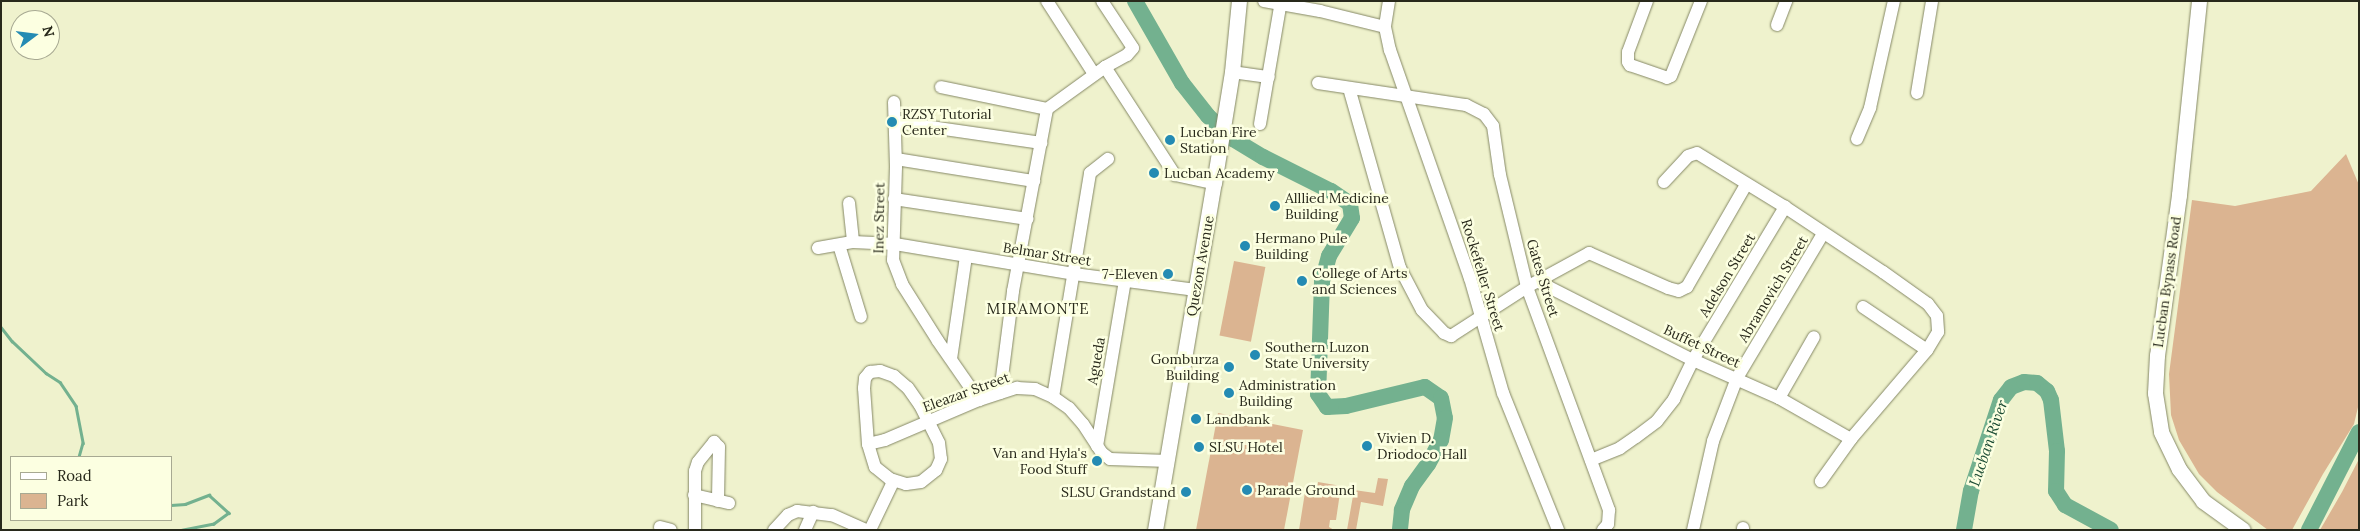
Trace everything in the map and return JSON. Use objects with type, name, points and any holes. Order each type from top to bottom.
[{"type":"main road","name":"Quezon Avenue","points":[[1155,530],[1221,142],[1232,72],[1239,1]]},
{"type":"main road","name":"Lucban Bypass Road","points":[[2199,1],[2179,195],[2157,355],[2155,394],[2161,432],[2180,470],[2203,501],[2243,530]]},
{"type":"street","points":[[1047,1],[1100,70],[1175,175],[1214,183]]},
{"type":"street","points":[[1000,393],[1018,264],[1028,219],[1047,109],[1100,70],[1127,55],[1133,48],[1102,1]]},
{"type":"street","points":[[1264,1],[1281,3],[1385,27],[1389,1]]},
{"type":"street","points":[[1647,1],[1628,52],[1628,62],[1630,65],[1668,78],[1671,76],[1701,1]]},
{"type":"street","points":[[1777,25],[1786,1]]},
{"type":"street","points":[[1857,139],[1870,108],[1894,1]]},
{"type":"street","points":[[1917,94],[1932,1]]},
{"type":"street","points":[[1260,124],[1281,3]]},
{"type":"street","name":"Rockefeller Street","points":[[1385,27],[1390,50],[1470,278],[1503,393],[1558,530]]},
{"type":"street","points":[[1232,72],[1269,77]]},
{"type":"street","name":"Gates Street","points":[[1318,83],[1406,95],[1466,106],[1484,114],[1492,126],[1500,175],[1533,285],[1609,510],[1606,527]]},
{"type":"street","points":[[941,87],[1047,109]]},
{"type":"street","points":[[1350,88],[1400,268],[1422,310],[1444,333],[1451,336],[1533,285],[1590,253],[1679,291],[1687,287],[1746,185]]},
{"type":"street","name":"Inez Street","points":[[894,102],[896,159],[894,199],[895,244],[893,260],[902,284],[979,400]]},
{"type":"street","points":[[896,122],[1041,143]]},
{"type":"street","points":[[1664,182],[1688,156],[1697,153],[1746,185],[1785,207],[1928,304],[1937,316],[1938,332],[1927,350],[1851,439],[1821,480]]},
{"type":"street","points":[[896,159],[1034,181]]},
{"type":"street","points":[[1053,397],[1090,173],[1108,159]]},
{"type":"street","points":[[894,199],[1028,219]]},
{"type":"street","points":[[849,203],[853,242]]},
{"type":"street","name":"Adelson Street","points":[[1591,460],[1620,448],[1657,421],[1674,399],[1693,360],[1785,207]]},
{"type":"street","name":"Abramovich Street","points":[[1693,530],[1713,441],[1738,378],[1823,234]]},
{"type":"street","name":"Belmar Street","points":[[818,248],[853,242],[895,244],[1074,274],[1196,290]]},
{"type":"street","points":[[839,244],[861,317]]},
{"type":"street","points":[[952,359],[966,256]]},
{"type":"street","name":"Agueda","points":[[1097,446],[1124,281]]},
{"type":"street","name":"Buffet Street","points":[[1533,285],[1693,360],[1738,378],[1779,398],[1851,439]]},
{"type":"street","points":[[1863,307],[1927,350]]},
{"type":"street","points":[[1779,398],[1814,337]]},
{"type":"street","points":[[880,370],[894,376],[908,388],[928,421],[939,443],[941,459],[936,470],[921,482],[906,484],[894,480],[875,467],[868,444],[865,378],[870,372],[880,370]]},
{"type":"street","name":"Eleazar Street","points":[[868,444],[885,440],[979,400],[1017,388],[1034,390],[1053,397],[1069,408],[1083,424],[1097,446],[1110,459],[1168,461]]},
{"type":"street","points":[[694,494],[724,502],[719,447],[714,442],[698,462],[695,471],[694,494],[695,530]]},
{"type":"street","points":[[870,530],[894,480]]},
{"type":"street","points":[[774,530],[788,516],[797,511],[832,515],[866,530]]},
{"type":"street","points":[[805,530],[813,512]]},
{"type":"green space","points":[[2346,154],[2359,185],[2359,403],[2354,424],[2323,474],[2292,530],[2268,530],[2217,492],[2199,474],[2179,440],[2171,415],[2169,374],[2192,200],[2235,206],[2311,191]]},
{"type":"green space","points":[[1234,261],[1265,267],[1251,342],[1219,336]]},
{"type":"green space","name":"Parade Ground","points":[[1218,413],[1303,430],[1284,530],[1196,530]]},
{"type":"green space","points":[[2359,459],[2359,530],[2320,530],[2342,492]]},
{"type":"green space","points":[[1378,478],[1388,479],[1383,506],[1361,502],[1356,530],[1347,530],[1354,490],[1375,493]]},
{"type":"green space","points":[[1318,482],[1341,486],[1336,520],[1330,520],[1329,527],[1334,530],[1299,530],[1306,486],[1317,488]]},
{"type":"waterway","points":[[1135,1],[1182,83],[1208,116],[1233,139],[1263,157],[1331,191],[1350,204],[1352,218],[1329,256],[1322,282],[1318,394],[1327,407],[1346,406],[1425,387],[1441,398],[1445,418],[1441,440],[1428,464],[1412,486],[1402,510],[1400,530]]},
{"type":"waterway","points":[[1,327],[12,341],[46,373],[60,382],[76,406],[83,443],[79,456]]},
{"type":"waterway","name":"Lucban River","points":[[1964,530],[1971,491],[2001,400],[2011,387],[2024,382],[2037,383],[2047,391],[2051,400],[2057,451],[2056,491],[2065,505],[2111,530]]},
{"type":"waterway","name":"Lucban River","points":[[2309,530],[2359,432]]},
{"type":"waterway","points":[[172,505],[185,504],[209,495],[229,513],[214,524],[183,530]]},
{"type":"place","name":"RZSY Tutorial Center","points":[[892,122]]},
{"type":"place","name":"Lucban Fire Station","points":[[1170,140]]},
{"type":"place","name":"Lucban Academy","points":[[1154,173]]},
{"type":"place","name":"Alllied Medicine Building","points":[[1275,206]]},
{"type":"place","name":"Hermano Pule Building","points":[[1245,246]]},
{"type":"place","name":"7-Eleven","points":[[1168,274]]},
{"type":"place","name":"College of Arts and Sciences","points":[[1302,281]]},
{"type":"place","name":"Southern Luzon State University","points":[[1255,355]]},
{"type":"place","name":"Gomburza Building","points":[[1229,367]]},
{"type":"place","name":"Administration Building","points":[[1229,393]]},
{"type":"place","name":"Landbank","points":[[1196,419]]},
{"type":"place","name":"Vivien D. Driodoco Hall","points":[[1367,446]]},
{"type":"place","name":"SLSU Hotel","points":[[1199,447]]},
{"type":"place","name":"Van and Hyla's Food Stuff","points":[[1097,461]]},
{"type":"place","name":"Parade Ground","points":[[1247,490]]},
{"type":"place","name":"SLSU Grandstand","points":[[1186,492]]},
{"type":"district","name":"MIRAMONTE","points":[[1038,309]]}]
